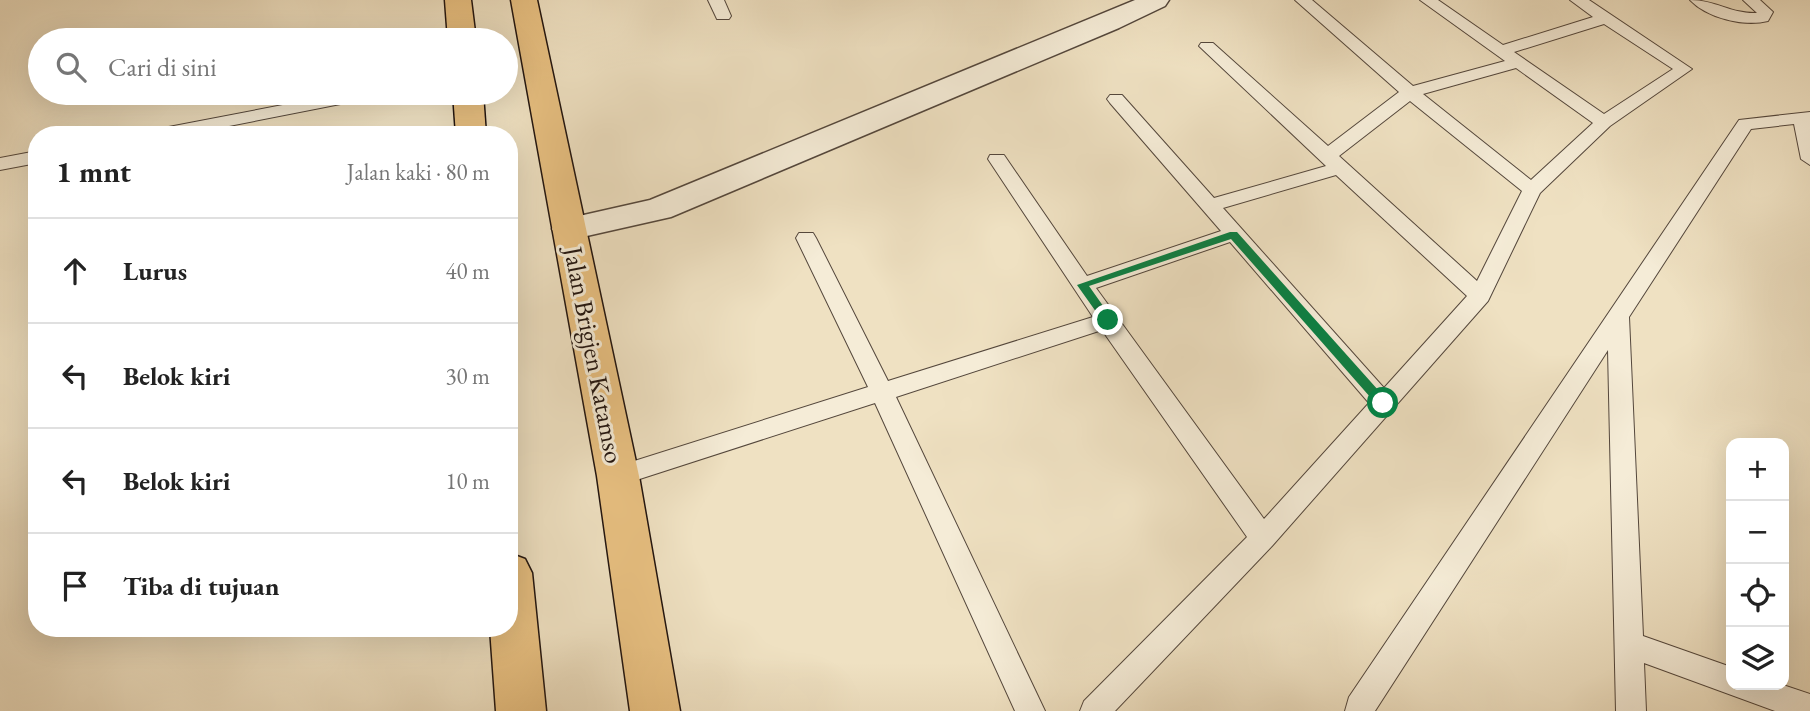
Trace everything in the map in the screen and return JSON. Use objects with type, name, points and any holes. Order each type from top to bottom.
[{"type":"highway","points":[[458,0],[461,28]]},
{"type":"highway","name":"Jalan Brigjen Katamso","points":[[524,0],[618,476],[655,711]]},
{"type":"highway","points":[[469,105],[470,126]]},
{"type":"highway","points":[[515,637],[521,711]]},
{"type":"street","points":[[569,229],[659,209],[1156,0]]},
{"type":"lane","points":[[716,0],[723,16]]},
{"type":"lane","points":[[1303,0],[1410,92],[1532,190]]},
{"type":"lane","points":[[1428,0],[1604,122]]},
{"type":"lane","points":[[1095,711],[1263,538],[1480,296],[1532,190],[1604,122],[1684,69],[1577,0]]},
{"type":"lane","points":[[1698,0],[1721,13],[1740,19],[1762,18],[1765,12],[1751,0]]},
{"type":"lane","points":[[1503,50],[1606,18]]},
{"type":"lane","points":[[1207,46],[1480,296]]},
{"type":"lane","points":[[1209,206],[1334,162],[1410,92],[1520,62]]},
{"type":"lane","points":[[1115,99],[1383,403]]},
{"type":"lane","points":[[200,126],[309,105]]},
{"type":"lane","points":[[1360,711],[1360,707],[1618,313],[1745,124],[1807,119],[1810,159]]},
{"type":"lane","points":[[0,164],[28,159]]},
{"type":"lane","points":[[997,159],[1082,285],[1263,538]]},
{"type":"lane","points":[[1082,285],[1233,234]]},
{"type":"lane","points":[[806,238],[882,392],[1030,711]]},
{"type":"lane","points":[[1618,313],[1631,711]]},
{"type":"lane","points":[[618,476],[1108,320]]},
{"type":"lane","points":[[1629,644],[1726,679]]},
{"type":"lane","points":[[1757,690],[1810,709]]},
{"type":"route","points":[[1108,320],[1082,285],[1233,234],[1383,403]]}]
